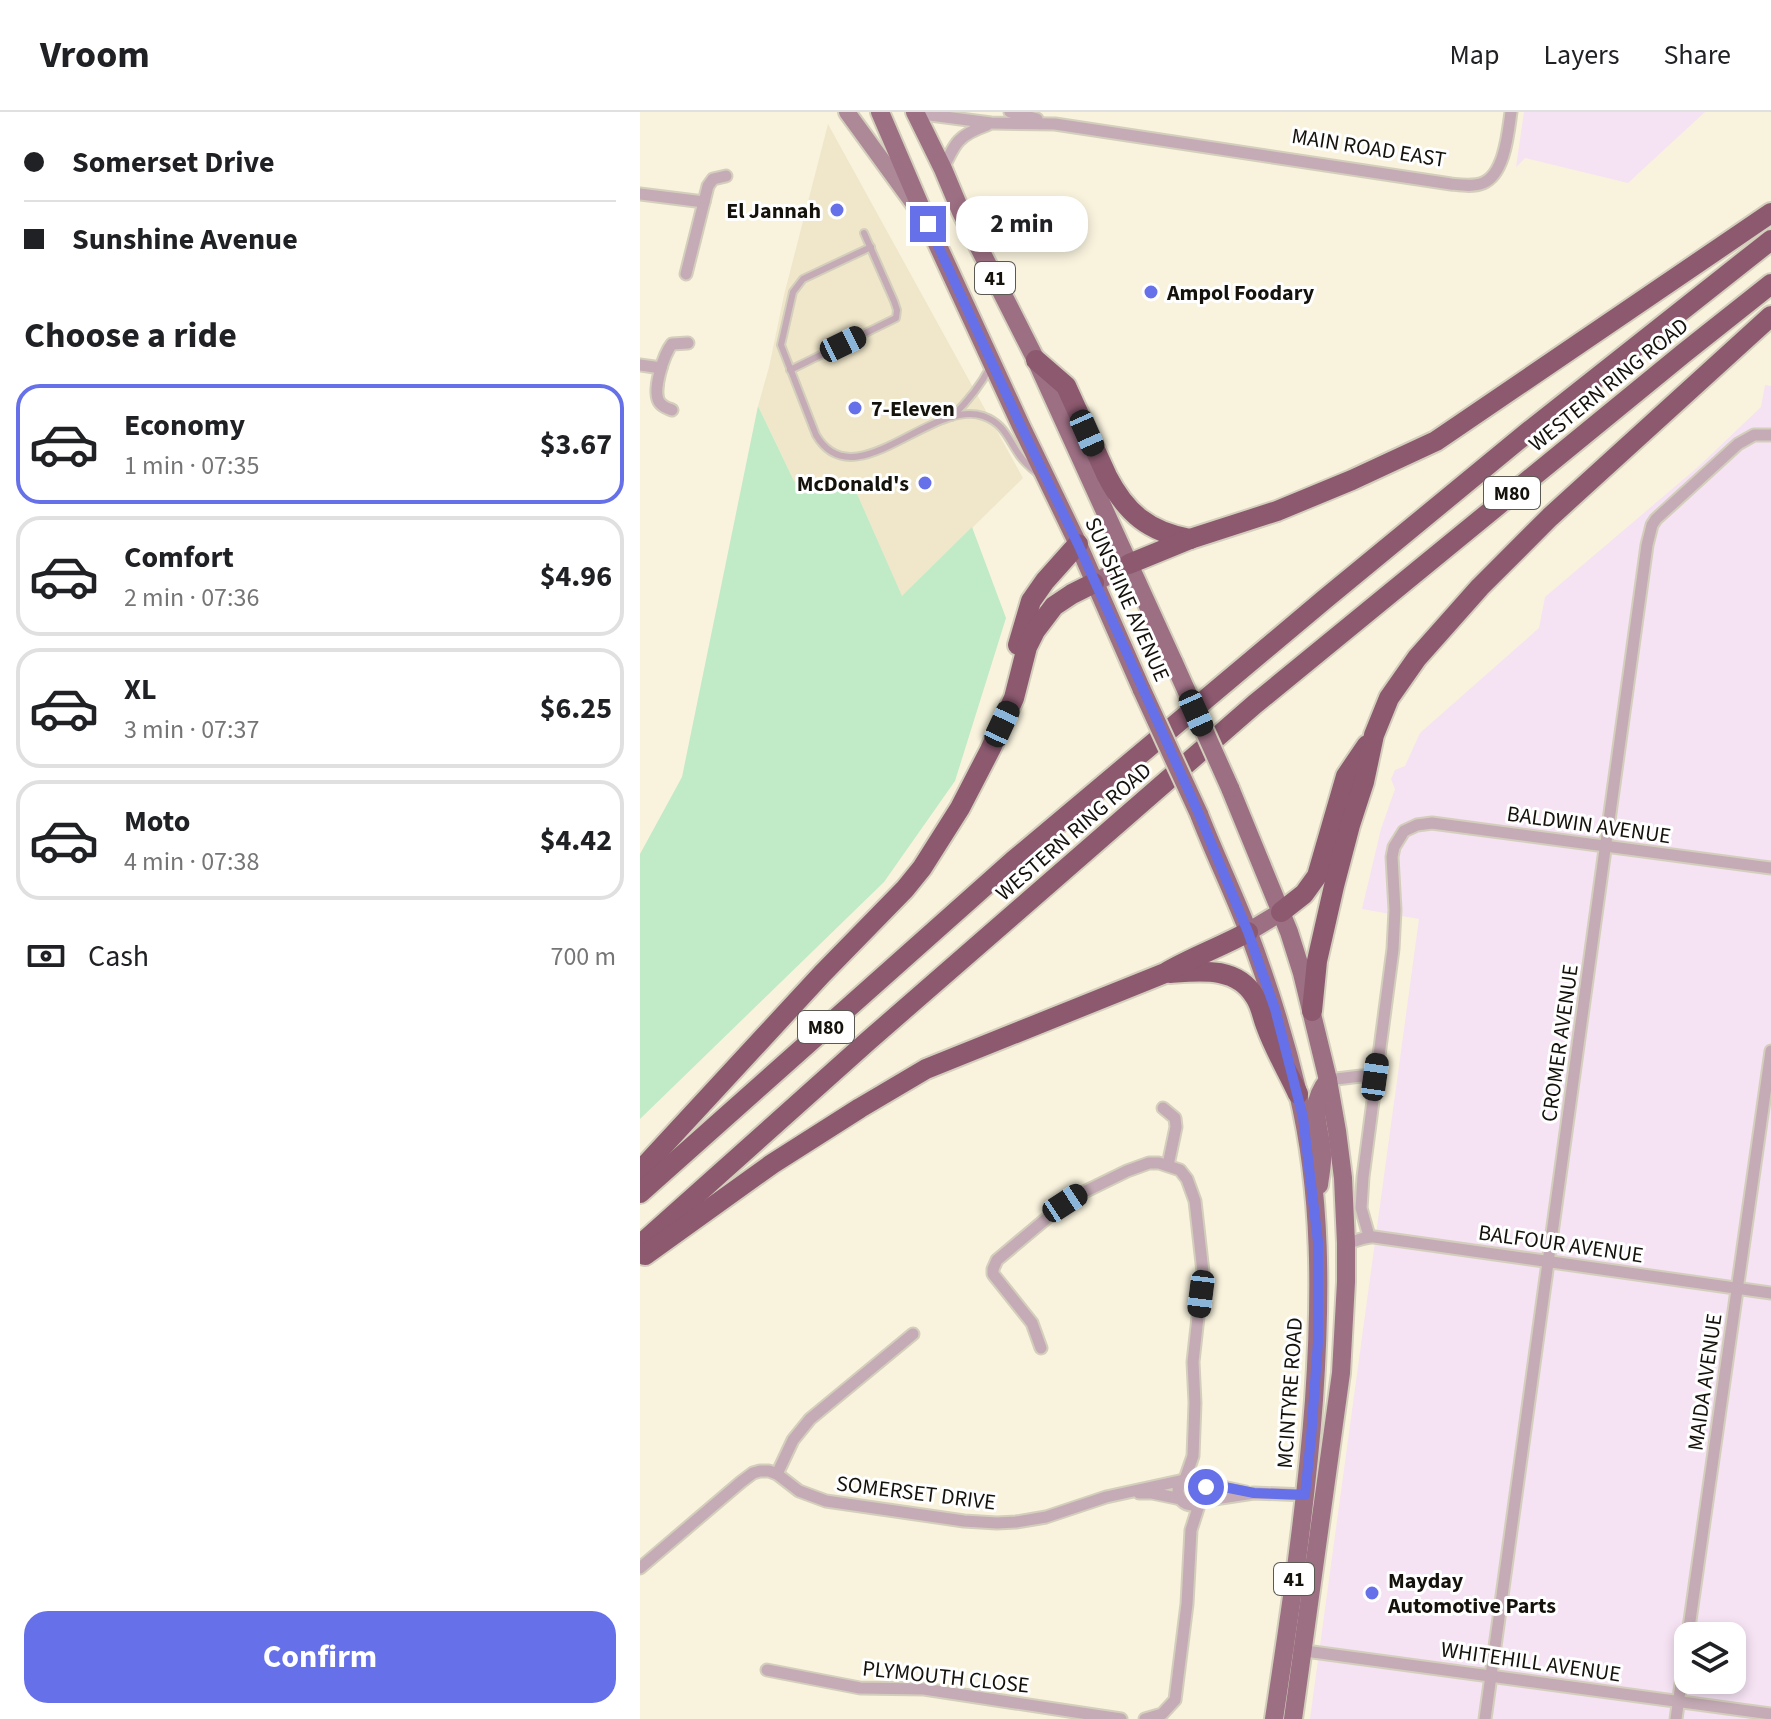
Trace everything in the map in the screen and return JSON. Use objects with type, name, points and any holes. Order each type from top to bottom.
[{"type":"highway","points":[[1129,564],[1190,539],[1277,511],[1436,441],[1771,213]]},
{"type":"highway","name":"WESTERN RING ROAD","points":[[640,1193],[1013,861],[1504,452],[1771,240]]},
{"type":"highway","name":"WESTERN RING ROAD","points":[[640,1245],[868,1041],[1255,704],[1771,284]]},
{"type":"highway","points":[[1312,1011],[1319,952],[1350,825],[1364,782],[1374,735],[1389,698],[1417,658],[1480,587],[1550,517],[1771,316]]},
{"type":"highway","points":[[1036,360],[1066,386],[1114,491],[1124,503],[1151,528],[1190,539]]},
{"type":"highway","points":[[990,750],[1031,601],[1078,544]]},
{"type":"highway","points":[[640,1171],[905,889],[937,846],[990,750],[1014,698],[1027,647],[1035,631],[1054,606],[1094,583]]},
{"type":"highway","points":[[1281,912],[1304,894],[1317,876],[1346,776],[1374,735]]},
{"type":"highway","points":[[640,1259],[772,1164],[926,1069],[1165,973],[1248,932]]},
{"type":"highway","points":[[1165,973],[1220,973],[1233,977],[1251,991],[1298,1094]]},
{"type":"main road","points":[[847,112],[928,224]]},
{"type":"main road","name":"SUNSHINE AVENUE","points":[[880,112],[928,224],[1078,544],[1199,814],[1248,932],[1275,1009],[1298,1094],[1316,1211]]},
{"type":"main road","name":"SUNSHINE AVENUE","points":[[914,112],[1036,360],[1230,788],[1289,932],[1328,1080]]},
{"type":"main road","points":[[1094,583],[1129,564]]},
{"type":"main road","points":[[1248,932],[1281,912]]},
{"type":"main road","points":[[1316,1211],[1323,1156],[1316,1112],[1317,1097],[1328,1080]]},
{"type":"main road","name":"MCINTYRE ROAD","points":[[1293,1719],[1294,1649],[1314,1496],[1341,1373],[1346,1294],[1343,1178],[1328,1080]]},
{"type":"main road","name":"MCINTYRE ROAD","points":[[1314,1496],[1316,1211]]},
{"type":"main road","points":[[1318,1242],[1346,1243]]},
{"type":"main road","name":"MCINTYRE ROAD","points":[[1274,1719],[1294,1649]]},
{"type":"street","name":"MAIN ROAD EAST","points":[[914,112],[991,123],[1055,124]]},
{"type":"street","name":"MAIN ROAD EAST","points":[[1010,112],[1055,124],[1471,185],[1486,182],[1494,174],[1504,153],[1511,112]]},
{"type":"street","points":[[943,169],[960,138],[991,123]]},
{"type":"street","points":[[686,274],[708,186],[713,179],[726,176]]},
{"type":"street","points":[[640,194],[704,202]]},
{"type":"street","points":[[672,410],[663,406],[657,396],[661,368],[672,344],[688,343]]},
{"type":"street","points":[[640,365],[661,368]]},
{"type":"street","name":"CROMER AVENUE","points":[[1485,1719],[1647,545],[1652,525],[1665,510],[1738,444],[1754,435],[1771,435]]},
{"type":"street","name":"BALDWIN AVENUE","points":[[1375,1077],[1394,932],[1392,857],[1404,831],[1432,823],[1771,868]]},
{"type":"street","name":"MAIDA AVENUE","points":[[1676,1719],[1771,1051]]},
{"type":"street","points":[[1328,1080],[1375,1077],[1361,1208],[1369,1236]]},
{"type":"street","points":[[1163,1108],[1175,1118],[1176,1127],[1168,1165]]},
{"type":"street","points":[[1041,1348],[1032,1323],[996,1279],[993,1269],[997,1260],[1080,1194],[1149,1163],[1180,1170],[1192,1190],[1201,1251],[1201,1294],[1193,1362],[1193,1456],[1178,1491],[1191,1530]]},
{"type":"street","name":"BALFOUR AVENUE","points":[[1346,1243],[1369,1236],[1771,1293]]},
{"type":"street","points":[[640,1568],[753,1473],[777,1474],[793,1440],[810,1419],[913,1334]]},
{"type":"street","points":[[1145,1719],[1162,1714],[1175,1700],[1187,1604],[1191,1530],[1206,1491],[1193,1456]]},
{"type":"street","name":"SOMERSET DRIVE","points":[[777,1474],[799,1491],[826,1501],[980,1523],[1032,1520],[1106,1497],[1184,1479]]},
{"type":"street","points":[[1184,1479],[1196,1477],[1203,1482],[1254,1493],[1314,1496]]},
{"type":"street","name":"SOMERSET DRIVE","points":[[1130,1492],[1182,1500]]},
{"type":"street","points":[[1182,1500],[1191,1505],[1254,1493]]},
{"type":"street","name":"WHITEHILL AVENUE","points":[[1294,1649],[1771,1714]]},
{"type":"street","name":"PLYMOUTH CLOSE","points":[[767,1670],[860,1688],[924,1689],[1121,1719]]},
{"type":"lane","points":[[790,370],[896,318],[894,301],[864,233]]},
{"type":"lane","points":[[871,247],[803,279],[793,292],[781,345],[824,448],[835,456],[863,456],[952,417],[982,415],[1003,426],[1021,458],[1049,485]]},
{"type":"lane","points":[[952,417],[982,384],[992,363]]},
{"type":"shaded area","points":[[1524,112],[1705,112],[1628,183],[1525,158],[1516,167]]},
{"type":"shaded area","points":[[828,124],[1023,478],[902,597],[851,480],[822,492],[794,481],[758,406]]},
{"type":"shaded area","points":[[1765,385],[1771,386],[1771,1719],[1310,1719],[1419,919],[1362,909],[1381,829],[1395,789],[1391,779],[1395,770],[1405,766],[1420,733],[1539,628],[1545,597],[1698,467],[1761,407]]},
{"type":"green space","points":[[758,406],[794,481],[822,492],[851,480],[902,596],[972,527],[1006,618],[955,781],[884,882],[640,1119],[640,854],[682,777]]},
{"type":"place","name":"El Jannah","points":[[837,210]]},
{"type":"place","name":"Ampol Foodary","points":[[1151,292]]},
{"type":"place","name":"7-Eleven","points":[[855,408]]},
{"type":"place","name":"McDonald's","points":[[925,483]]},
{"type":"place","name":"Mayday Automotive Parts","points":[[1372,1593]]},
{"type":"route","points":[[928,224],[1078,544],[1199,814],[1248,932],[1275,1009],[1298,1094],[1316,1211],[1319,1293],[1305,1495],[1254,1493],[1204,1483],[1206,1487]]}]
